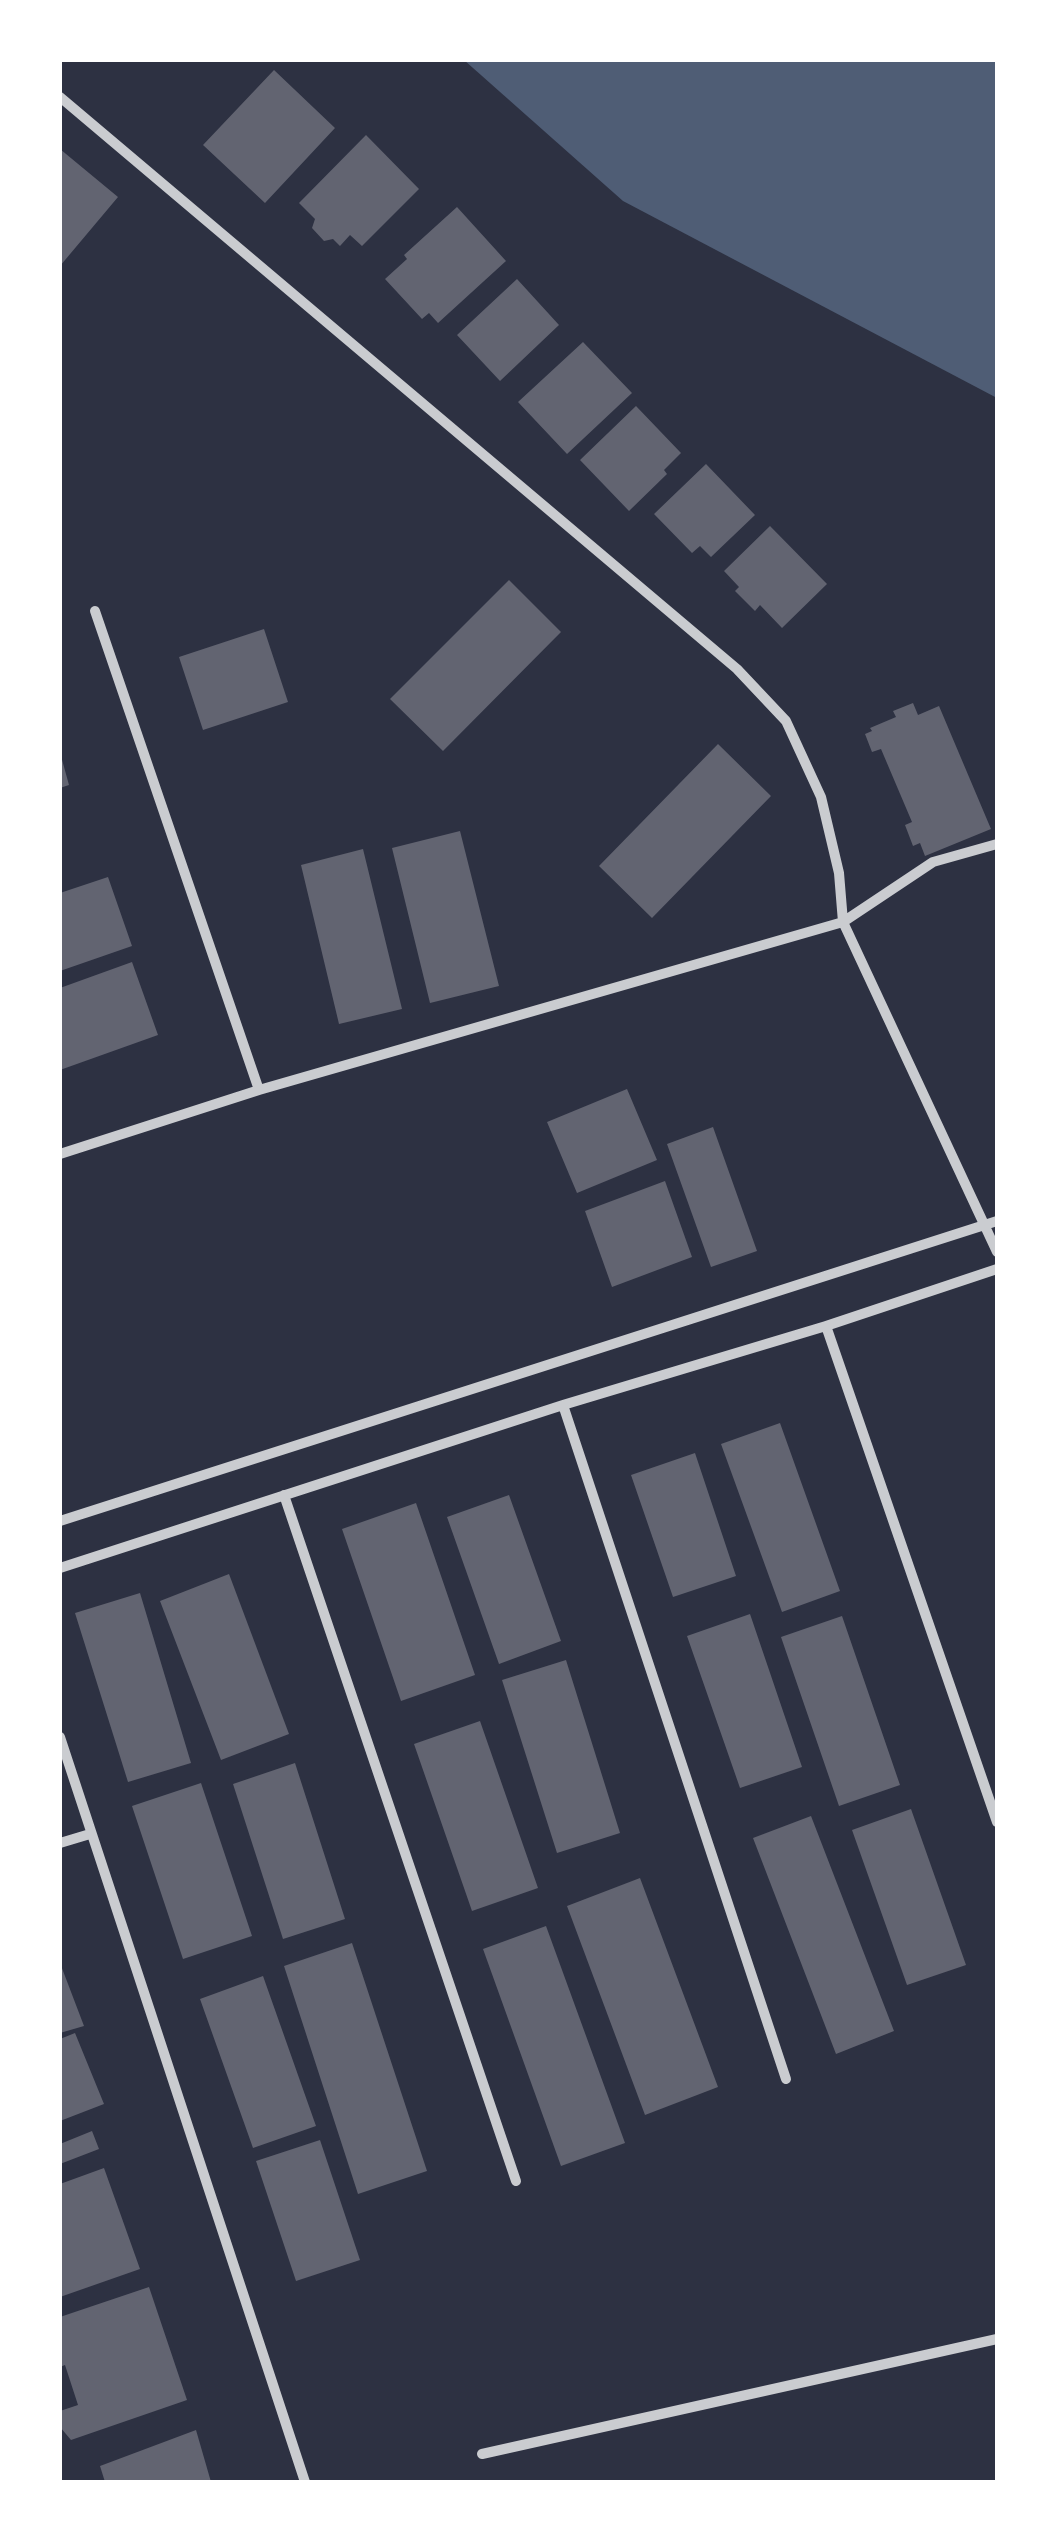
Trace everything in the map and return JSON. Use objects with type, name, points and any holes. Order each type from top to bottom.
[{"type":"street","points":[[60,97],[737,669],[786,721],[821,796],[839,873],[843,922],[997,1252]]},
{"type":"street","points":[[95,610],[259,1090]]},
{"type":"street","points":[[60,1154],[259,1090],[843,922],[933,862],[997,844]]},
{"type":"street","points":[[60,1521],[997,1221]]},
{"type":"street","points":[[60,1568],[997,1269]]},
{"type":"street","points":[[826,1326],[997,1822]]},
{"type":"street","points":[[563,1405],[786,2079]]},
{"type":"street","points":[[284,1495],[516,2182]]},
{"type":"street","points":[[60,1737],[305,2482]]},
{"type":"street","points":[[60,1843],[90,1834]]},
{"type":"street","points":[[482,2454],[997,2339]]},
{"type":"water","points":[[464,60],[997,60],[997,398],[623,201]]},
{"type":"building","points":[[274,70],[335,128],[265,203],[203,145]]},
{"type":"building","points":[[366,135],[419,189],[362,246],[350,235],[340,246],[333,239],[324,241],[312,228],[315,219],[299,203]]},
{"type":"building","points":[[60,149],[118,197],[60,266]]},
{"type":"building","points":[[457,207],[506,261],[438,323],[429,313],[422,319],[385,279],[407,259],[404,255]]},
{"type":"building","points":[[517,279],[559,325],[500,381],[457,335]]},
{"type":"building","points":[[583,342],[632,393],[567,454],[518,402]]},
{"type":"building","points":[[636,406],[681,453],[664,470],[667,474],[629,511],[580,460]]},
{"type":"building","points":[[706,464],[755,515],[711,557],[700,546],[692,553],[654,514]]},
{"type":"building","points":[[770,526],[827,584],[782,628],[760,605],[755,611],[735,591],[739,587],[724,571]]},
{"type":"building","points":[[509,580],[561,632],[443,751],[390,699]]},
{"type":"building","points":[[264,629],[288,702],[203,730],[179,657]]},
{"type":"building","points":[[913,703],[918,715],[939,706],[991,829],[925,856],[920,843],[913,846],[905,825],[912,822],[881,749],[872,752],[865,734],[896,717],[893,711]]},
{"type":"building","points":[[718,744],[771,796],[652,918],[599,866]]},
{"type":"building","points":[[60,757],[69,785],[60,788]]},
{"type":"building","points":[[460,831],[499,986],[430,1003],[392,848]]},
{"type":"building","points":[[363,849],[402,1009],[339,1024],[301,865]]},
{"type":"building","points":[[108,877],[132,946],[60,971],[60,893]]},
{"type":"building","points":[[132,962],[158,1035],[60,1070],[60,988]]},
{"type":"building","points":[[627,1089],[657,1160],[577,1193],[547,1122]]},
{"type":"building","points":[[713,1127],[757,1251],[711,1267],[667,1144]]},
{"type":"building","points":[[665,1181],[692,1257],[612,1287],[585,1211]]},
{"type":"building","points":[[780,1423],[840,1591],[782,1612],[721,1444]]},
{"type":"building","points":[[695,1453],[736,1576],[673,1597],[631,1475]]},
{"type":"building","points":[[509,1495],[561,1641],[499,1664],[447,1517]]},
{"type":"building","points":[[416,1503],[475,1675],[401,1701],[342,1529]]},
{"type":"building","points":[[229,1574],[289,1734],[221,1760],[160,1601]]},
{"type":"building","points":[[140,1593],[191,1763],[128,1782],[75,1613]]},
{"type":"building","points":[[750,1614],[802,1767],[740,1788],[687,1636]]},
{"type":"building","points":[[842,1616],[900,1785],[839,1806],[781,1637]]},
{"type":"building","points":[[566,1660],[620,1833],[557,1853],[502,1680]]},
{"type":"building","points":[[480,1721],[538,1888],[472,1911],[414,1744]]},
{"type":"building","points":[[295,1763],[345,1919],[283,1939],[233,1784]]},
{"type":"building","points":[[201,1783],[252,1936],[183,1959],[132,1806]]},
{"type":"building","points":[[911,1809],[966,1965],[907,1985],[852,1830]]},
{"type":"building","points":[[811,1816],[894,2031],[836,2054],[753,1838]]},
{"type":"building","points":[[640,1878],[718,2087],[645,2115],[567,1906]]},
{"type":"building","points":[[546,1926],[625,2143],[561,2166],[483,1949]]},
{"type":"building","points":[[352,1943],[427,2171],[358,2194],[284,1966]]},
{"type":"building","points":[[60,1963],[84,2026],[60,2033]]},
{"type":"building","points":[[263,1976],[316,2126],[253,2148],[200,1999]]},
{"type":"building","points":[[75,2033],[104,2104],[60,2121],[60,2039]]},
{"type":"building","points":[[92,2131],[99,2149],[60,2164],[60,2144]]},
{"type":"building","points":[[320,2140],[360,2260],[296,2281],[256,2161]]},
{"type":"building","points":[[104,2168],[140,2269],[60,2297],[60,2184]]},
{"type":"building","points":[[149,2287],[187,2400],[71,2440],[60,2427],[60,2411],[78,2405],[65,2365],[60,2367],[60,2317]]},
{"type":"building","points":[[196,2430],[211,2482],[105,2482],[100,2466]]}]
